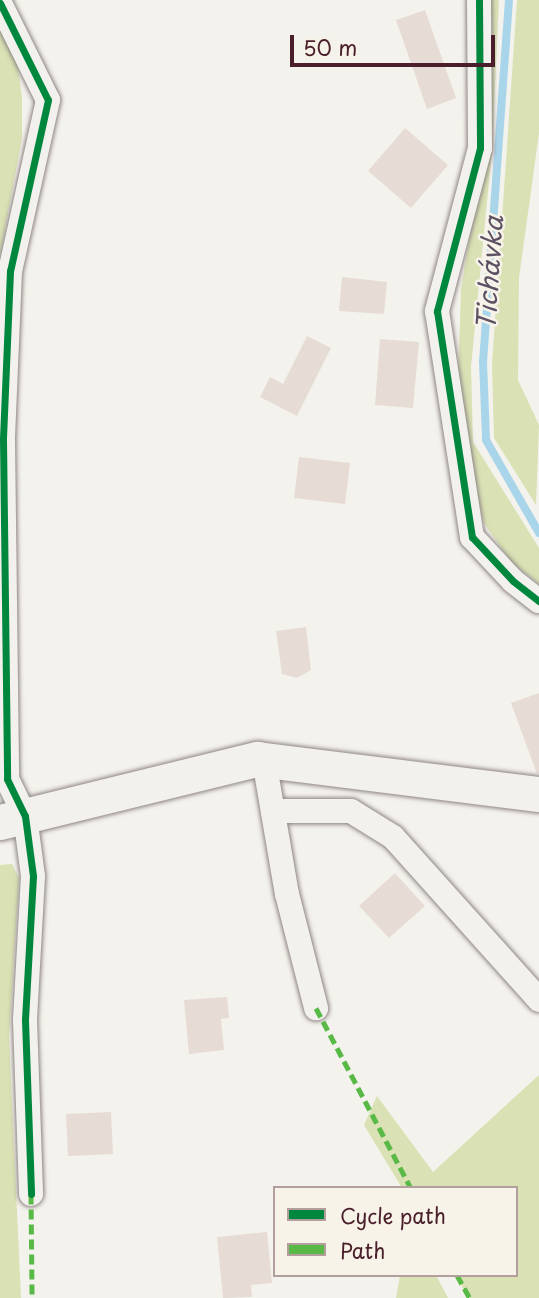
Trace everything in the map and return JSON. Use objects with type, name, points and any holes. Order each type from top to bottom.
[{"type":"street","points":[[478,0],[480,148],[437,311],[472,537],[513,581],[539,601]]},
{"type":"street","points":[[0,3],[48,100],[10,271],[3,439],[7,779],[13,819],[33,876],[25,1020],[31,1194]]},
{"type":"street","points":[[13,819],[264,760],[539,794]]},
{"type":"street","points":[[264,760],[287,894],[316,1008]]},
{"type":"street","points":[[273,811],[351,811],[393,837],[539,1000]]},
{"type":"green space","points":[[491,0],[499,0],[492,150],[471,367],[473,442],[539,548],[539,584],[511,562],[484,523],[465,447],[458,381],[461,289],[481,170]]},
{"type":"green space","points":[[517,0],[539,0],[539,133],[519,278],[518,380],[539,425],[536,505],[494,438],[492,365]]},
{"type":"green space","points":[[0,16],[17,60],[22,98],[22,138],[0,256]]},
{"type":"green space","points":[[12,864],[19,878],[9,1037],[21,1298],[0,1298],[0,865]]},
{"type":"green space","points":[[539,1075],[539,1298],[469,1298],[456,1277],[518,1277],[518,1186],[401,1186],[364,1125],[377,1096],[433,1172]]},
{"type":"green space","points":[[400,1277],[437,1277],[448,1298],[396,1298]]},
{"type":"building","points":[[425,10],[456,98],[427,109],[396,20]]},
{"type":"building","points":[[405,128],[448,165],[411,208],[368,171]]},
{"type":"building","points":[[342,277],[387,282],[384,314],[339,311]]},
{"type":"building","points":[[307,336],[331,348],[297,416],[260,397],[270,377],[283,384]]},
{"type":"building","points":[[380,339],[419,342],[413,408],[375,405]]},
{"type":"building","points":[[299,457],[350,463],[345,504],[294,498]]},
{"type":"building","points":[[306,627],[311,670],[297,678],[282,674],[276,631]]},
{"type":"building","points":[[539,693],[539,773],[537,774],[511,703]]},
{"type":"building","points":[[395,873],[425,906],[389,938],[359,906]]},
{"type":"building","points":[[227,997],[229,1018],[221,1019],[224,1050],[189,1054],[184,1000]]},
{"type":"building","points":[[111,1112],[113,1154],[68,1156],[66,1114]]},
{"type":"building","points":[[267,1232],[272,1283],[251,1285],[252,1297],[223,1298],[217,1237]]},
{"type":"waterway","name":"Tichávka","points":[[509,0],[483,361],[486,440],[539,533]]},
{"type":"marked path","points":[[316,1008],[410,1186]]},
{"type":"marked path","points":[[31,1194],[32,1298]]},
{"type":"marked path","points":[[458,1277],[470,1298]]},
{"type":"cycle path","points":[[479,0],[480,148],[437,311],[472,537],[513,581],[539,601]]},
{"type":"cycle path","points":[[0,3],[48,100],[10,271],[3,439],[7,779],[25,816],[33,876],[25,1020],[31,1194]]}]
